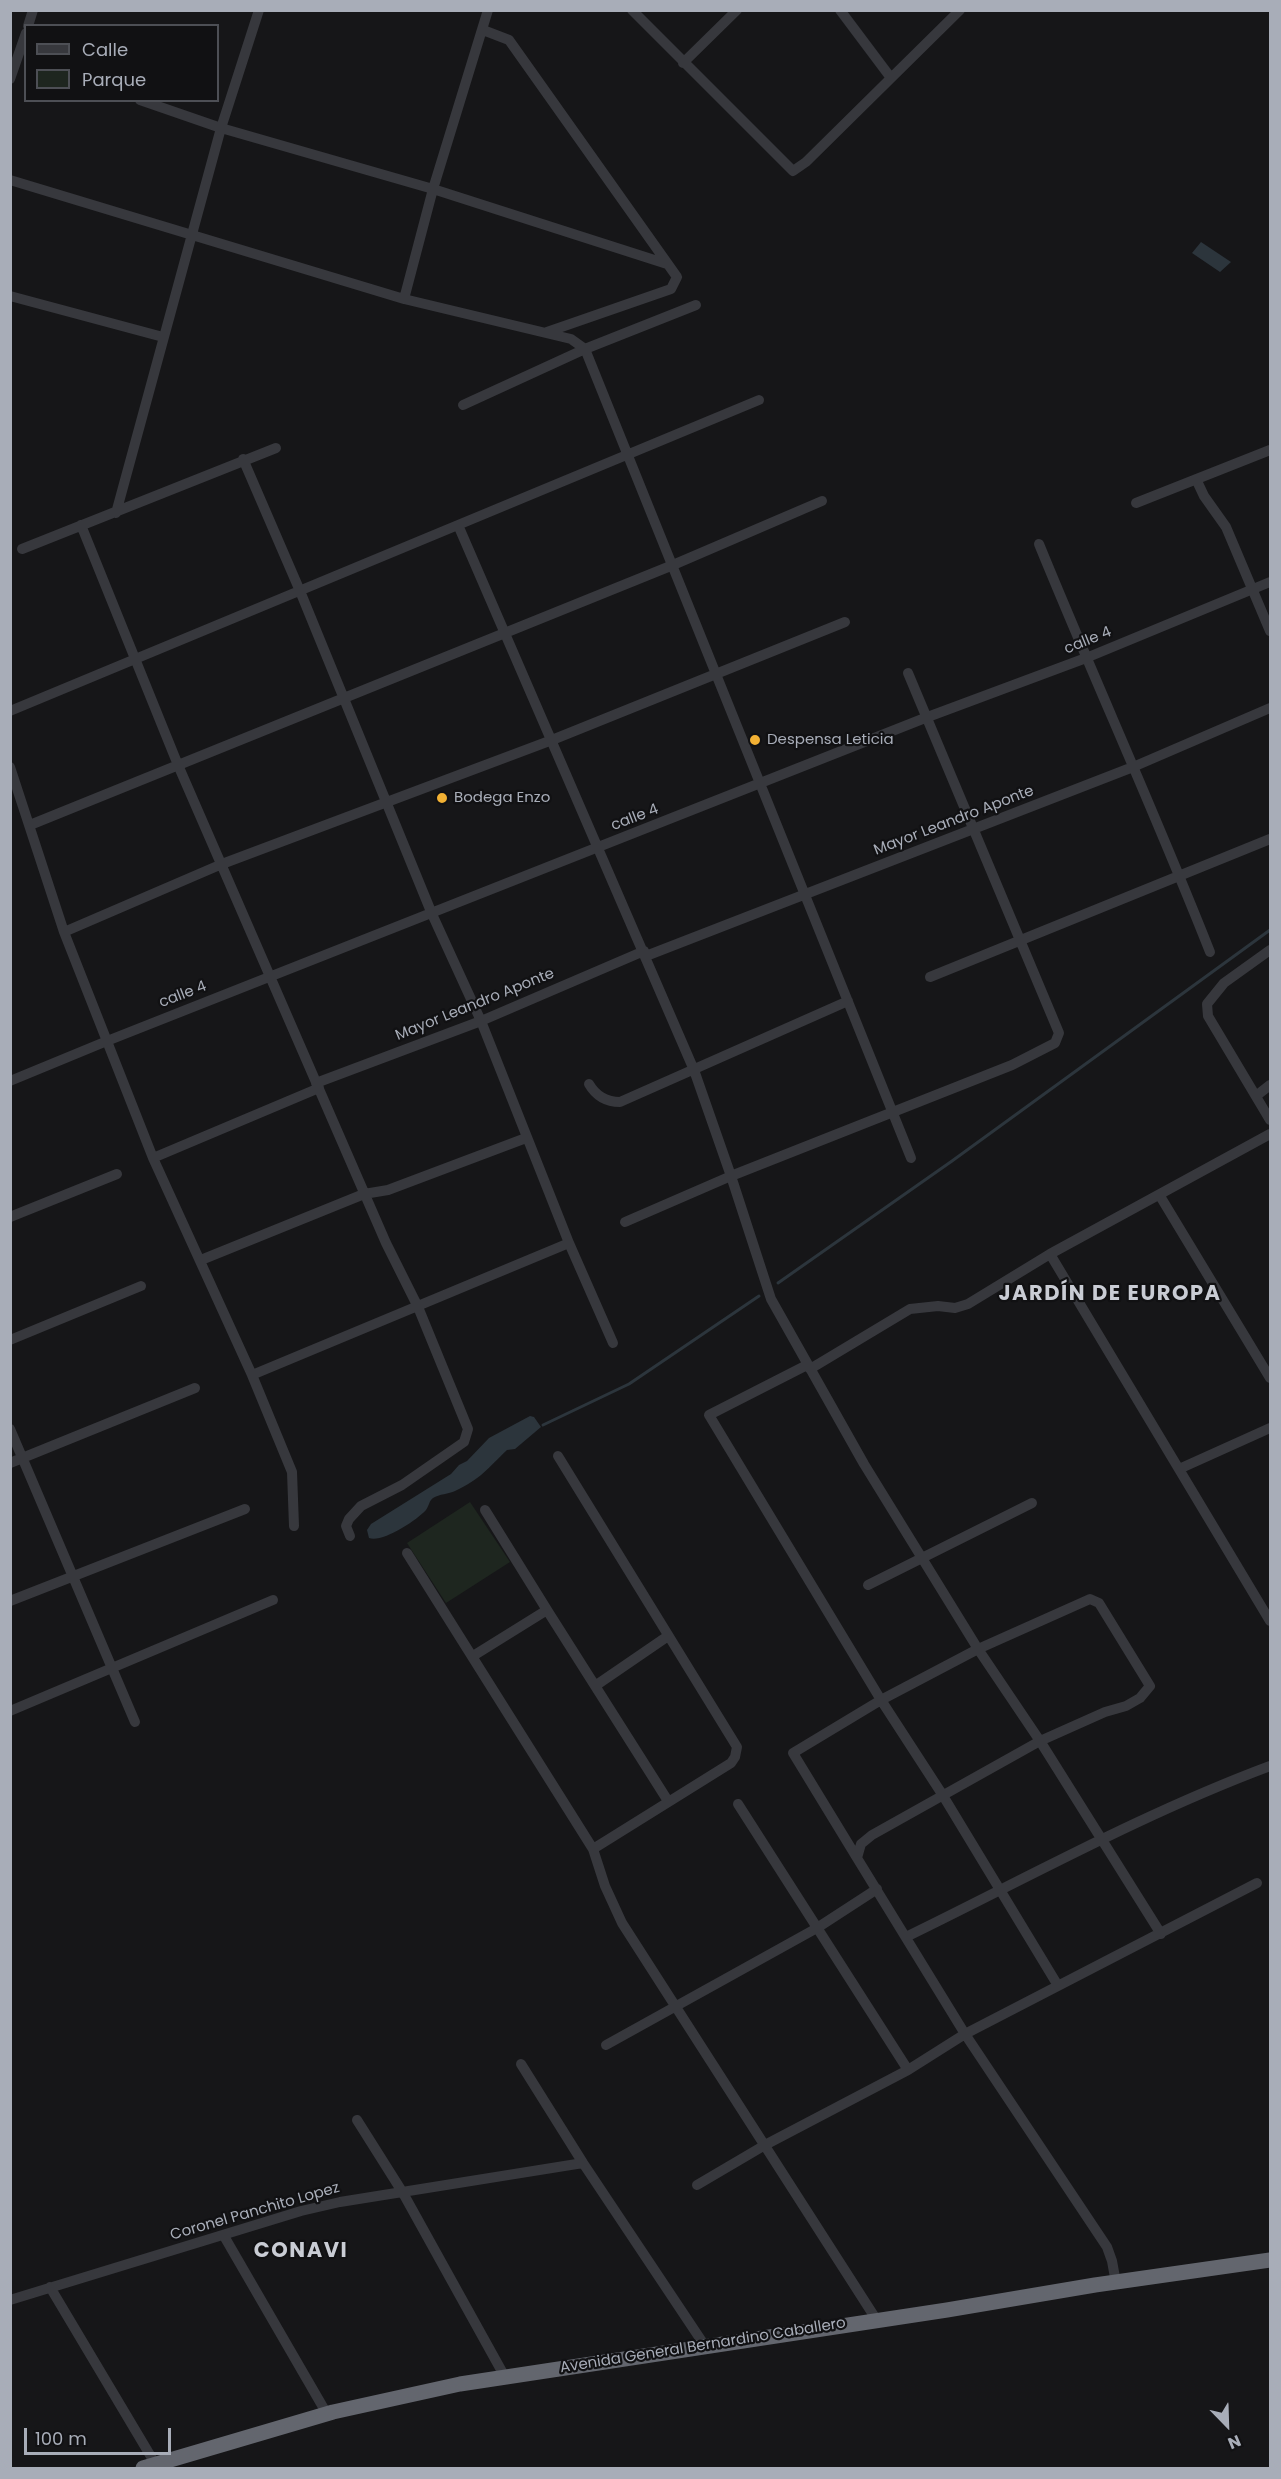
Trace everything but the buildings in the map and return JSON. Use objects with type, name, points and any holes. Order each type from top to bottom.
[{"type":"highway","name":"Avenida General Bernardino Caballero","points":[[150,2467],[327,2414],[460,2384],[1270,2260]]},
{"type":"street","points":[[116,513],[221,128],[259,10]]},
{"type":"street","points":[[404,299],[433,189],[488,10]]},
{"type":"street","points":[[632,10],[793,171],[806,162],[960,10]]},
{"type":"street","points":[[683,63],[737,10]]},
{"type":"street","points":[[840,10],[891,78]]},
{"type":"street","points":[[483,30],[509,40],[602,168],[677,277],[671,289],[546,332]]},
{"type":"street","points":[[10,79],[24,40]]},
{"type":"street","points":[[146,102],[221,128],[433,189],[667,264]]},
{"type":"street","points":[[10,180],[404,299],[571,339],[585,349],[911,1158]]},
{"type":"street","points":[[10,296],[163,337]]},
{"type":"street","points":[[463,405],[585,349],[696,305]]},
{"type":"street","points":[[10,711],[759,400]]},
{"type":"street","points":[[22,549],[116,513],[243,459],[276,448]]},
{"type":"street","points":[[1136,503],[1270,450]]},
{"type":"street","points":[[243,459],[300,591],[432,914],[481,1021],[568,1243],[614,1343]]},
{"type":"street","points":[[1196,479],[1204,496],[1226,526],[1270,631]]},
{"type":"street","points":[[30,825],[673,565],[822,501]]},
{"type":"street","points":[[81,525],[178,765],[364,1194],[418,1307],[468,1429],[464,1442],[402,1485],[361,1506],[346,1526],[350,1536]]},
{"type":"street","points":[[458,525],[503,634],[552,740],[694,1070],[771,1299],[864,1464],[978,1649],[1040,1741],[1161,1934]]},
{"type":"street","points":[[1039,544],[1210,952]]},
{"type":"street","name":"calle 4","points":[[10,1082],[107,1041],[925,718],[1086,658],[1270,582]]},
{"type":"street","points":[[64,932],[222,864],[552,740],[846,622]]},
{"type":"street","points":[[625,1222],[731,1176],[1012,1065],[1055,1043],[1059,1033],[908,673]]},
{"type":"street","name":"Mayor Leandro Aponte","points":[[153,1158],[317,1086],[645,953],[975,829],[1133,767],[1270,708]]},
{"type":"street","points":[[10,767],[64,932],[153,1158],[252,1375],[292,1472],[294,1526]]},
{"type":"street","points":[[930,977],[1270,838]]},
{"type":"street","points":[[1270,950],[1224,983],[1207,1004],[1208,1016],[1270,1120]]},
{"type":"street","points":[[590,1084],[593,1091],[608,1102],[620,1102],[848,1001]]},
{"type":"street","points":[[1256,1096],[1270,1085]]},
{"type":"street","points":[[1057,1984],[942,1794],[881,1700],[709,1415],[808,1367],[910,1309],[938,1306],[955,1308],[968,1304],[1050,1254],[1270,1134]]},
{"type":"street","points":[[201,1260],[364,1194],[388,1190],[525,1138]]},
{"type":"street","points":[[10,1217],[117,1174]]},
{"type":"street","points":[[1160,1196],[1270,1378]]},
{"type":"street","points":[[252,1375],[568,1243]]},
{"type":"street","points":[[1050,1254],[1270,1621]]},
{"type":"street","points":[[10,1340],[141,1286]]},
{"type":"street","points":[[10,1463],[195,1388]]},
{"type":"street","points":[[1179,1469],[1270,1428]]},
{"type":"street","points":[[10,1429],[135,1722]]},
{"type":"street","points":[[558,1456],[737,1747],[730,1763],[593,1849]]},
{"type":"street","points":[[868,1585],[921,1556],[1032,1503]]},
{"type":"street","points":[[10,1601],[245,1509]]},
{"type":"street","points":[[485,1510],[668,1801]]},
{"type":"street","points":[[407,1553],[593,1849],[605,1886],[622,1923],[876,2319]]},
{"type":"street","points":[[857,1858],[861,1844],[872,1835],[942,1794],[1040,1741],[1105,1712],[1126,1706],[1140,1698],[1150,1686],[1099,1603],[1090,1599],[978,1649],[881,1700],[793,1753],[857,1858],[877,1889],[965,2034],[1107,2247],[1116,2283]]},
{"type":"street","points":[[10,1711],[273,1600]]},
{"type":"street","points":[[473,1656],[547,1610]]},
{"type":"street","points":[[595,1686],[668,1636]]},
{"type":"street","points":[[906,1937],[1101,1838],[1216,1786],[1270,1766]]},
{"type":"street","points":[[738,1804],[908,2070]]},
{"type":"street","points":[[697,2185],[765,2145],[908,2070],[965,2034],[1057,1984],[1161,1934],[1257,1883]]},
{"type":"street","points":[[606,2045],[817,1928],[877,1889]]},
{"type":"street","points":[[521,2064],[583,2163],[705,2346]]},
{"type":"street","points":[[357,2120],[403,2193],[506,2377]]},
{"type":"street","name":"Coronel Panchito Lopez","points":[[10,2300],[301,2211],[340,2202],[583,2163]]},
{"type":"street","points":[[224,2236],[327,2414]]},
{"type":"street","points":[[50,2288],[150,2467]]},
{"type":"green space","points":[[470,1502],[510,1562],[446,1603],[407,1543]]},
{"type":"shaded area","points":[[1201,242],[1231,262],[1220,272],[1192,253]]},
{"type":"shaded area","points":[[530,1416],[534,1417],[541,1427],[515,1449],[507,1450],[478,1478],[455,1491],[433,1498],[421,1515],[399,1530],[375,1539],[369,1538],[367,1530],[371,1524],[451,1474],[489,1438]]},
{"type":"waterway","points":[[778,1283],[952,1161],[1270,930]]},
{"type":"waterway","points":[[543,1425],[629,1384],[759,1296]]},
{"type":"place","name":"Despensa Leticia","points":[[755,740]]},
{"type":"place","name":"Bodega Enzo","points":[[442,798]]},
{"type":"district","name":"JARDÍN DE EUROPA","points":[[1110,1295]]},
{"type":"district","name":"CONAVI","points":[[301,2252]]}]
